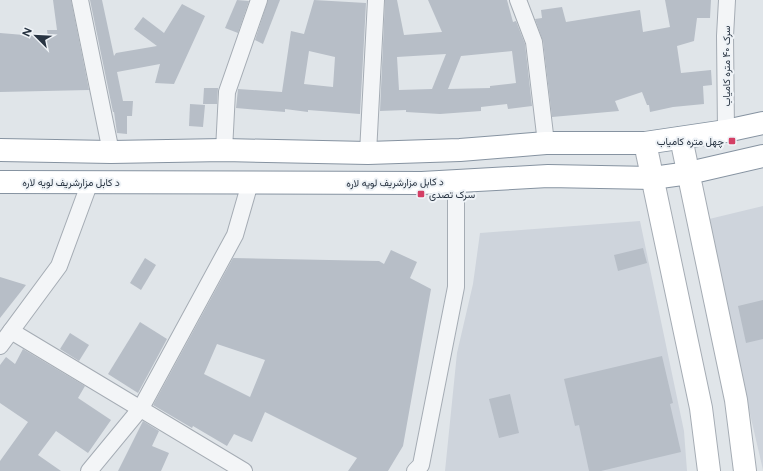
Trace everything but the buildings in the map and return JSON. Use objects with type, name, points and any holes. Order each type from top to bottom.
[{"type":"main road","points":[[0,150],[111,152],[224,150],[368,153],[460,150],[546,143],[645,143],[726,131],[763,123]]},
{"type":"main road","points":[[681,138],[736,400],[745,471]]},
{"type":"main road","points":[[645,143],[701,408],[709,471]]},
{"type":"main road","name":"د کابل مزارشریف لویه لاره","points":[[0,182],[422,183],[548,176],[653,178],[689,173],[763,156]]},
{"type":"street","points":[[80,0],[111,152]]},
{"type":"street","points":[[224,150],[227,92],[259,0]]},
{"type":"street","points":[[368,153],[376,0]]},
{"type":"street","points":[[518,0],[534,42],[546,143]]},
{"type":"street","name":"سرک ۴۰ متره کامیاب","points":[[726,131],[725,36],[727,0]]},
{"type":"street","points":[[415,471],[421,465],[456,287],[456,181]]},
{"type":"street","points":[[0,346],[59,266],[90,182]]},
{"type":"street","points":[[89,471],[141,408],[235,235],[250,183]]},
{"type":"street","points":[[11,331],[244,471]]},
{"type":"shaded area","points":[[763,206],[763,470],[705,220]]},
{"type":"shaded area","points":[[640,221],[684,431],[687,471],[445,471],[457,353],[473,284],[480,233]]},
{"type":"place","name":"چهل متره کامیاب","points":[[732,141]]},
{"type":"place","name":"سرک تصدی","points":[[421,194]]}]
